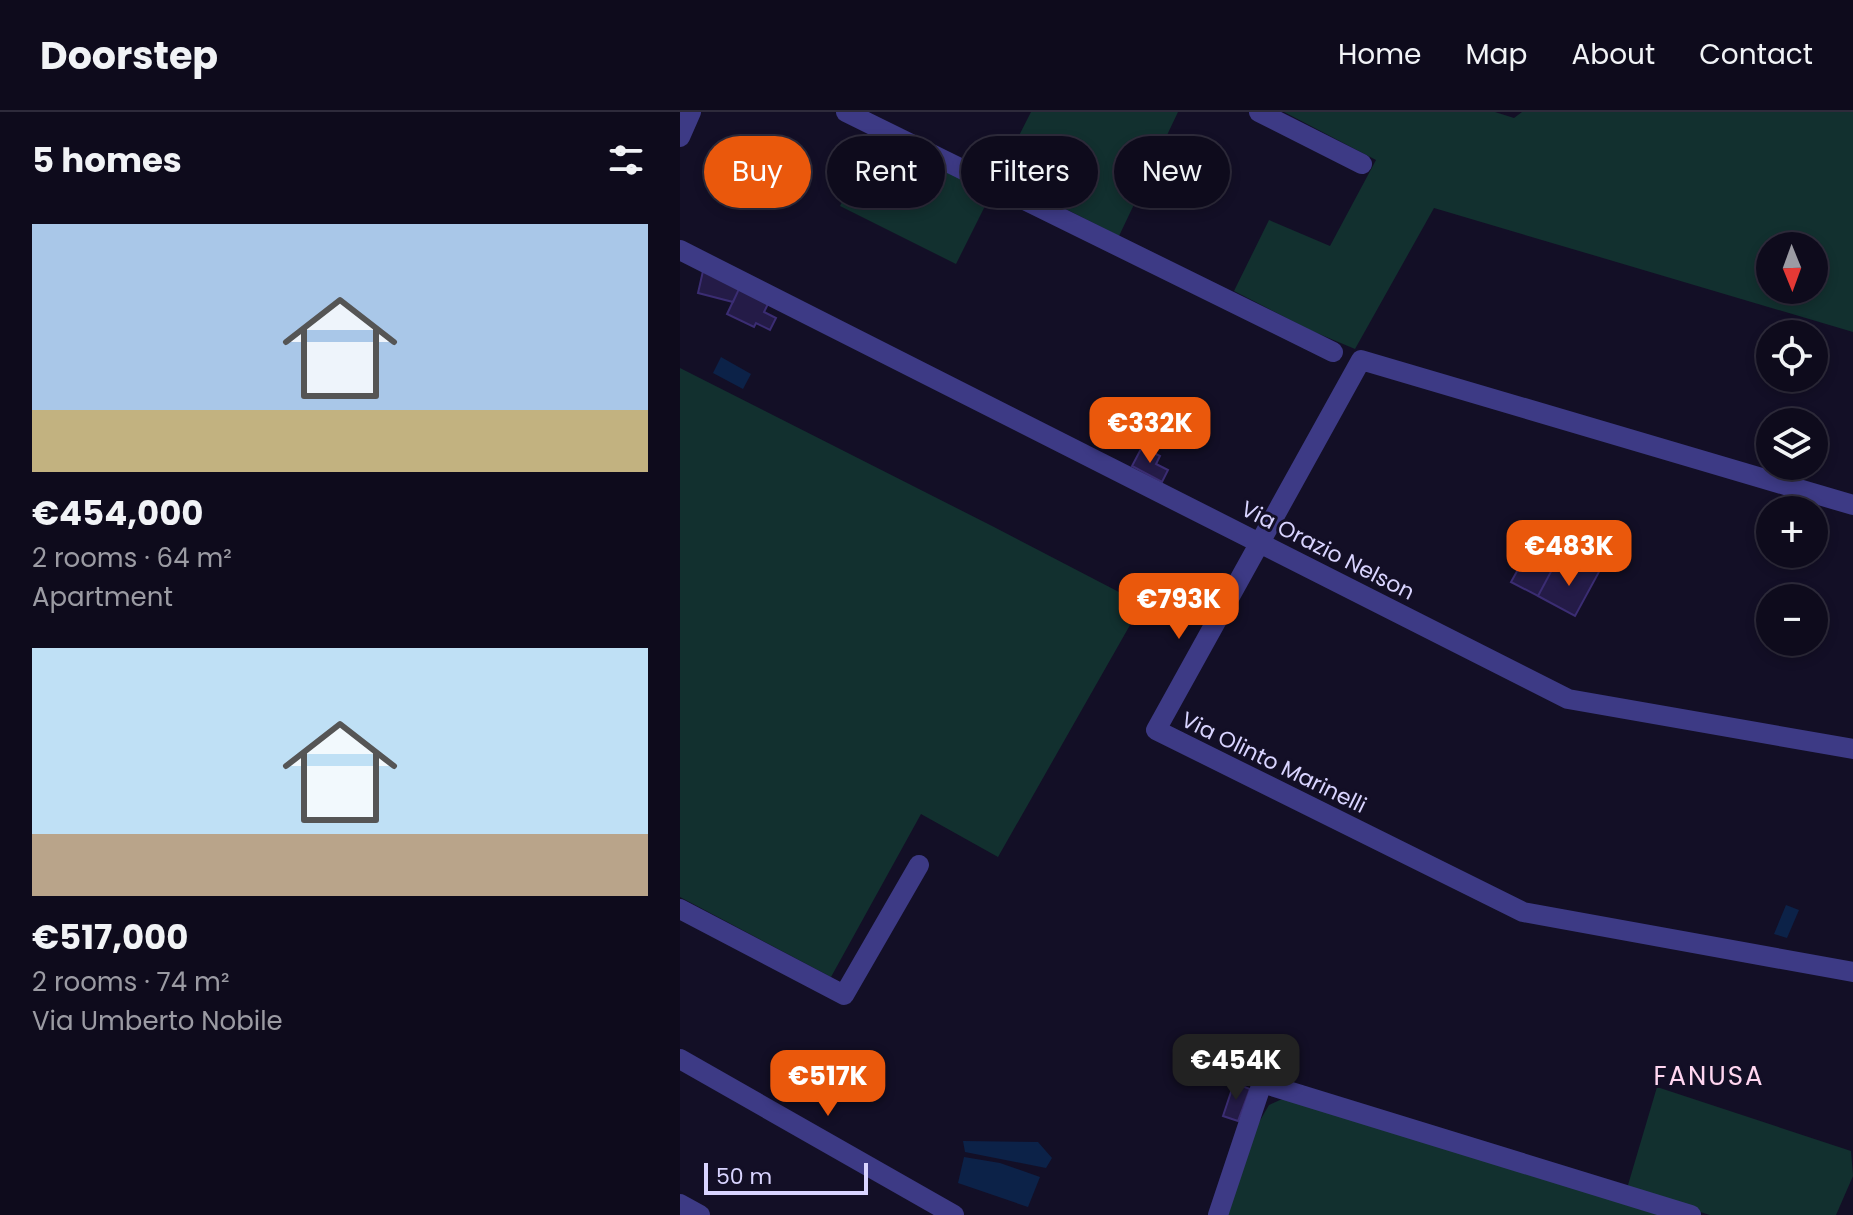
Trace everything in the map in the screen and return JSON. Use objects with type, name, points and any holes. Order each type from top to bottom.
[{"type":"street","points":[[680,137],[691,112]]},
{"type":"street","points":[[846,112],[881,120],[1333,352]]},
{"type":"street","points":[[1259,112],[1362,164]]},
{"type":"street","name":"Via Orazio Nelson","points":[[680,250],[1568,699],[1853,749]]},
{"type":"street","name":"Via Olinto Marinelli","points":[[1853,505],[1361,360],[1156,730],[1523,912],[1853,972]]},
{"type":"street","points":[[680,909],[844,995],[919,865]]},
{"type":"street","points":[[680,1059],[954,1215]]},
{"type":"street","points":[[1218,1215],[1262,1083],[1691,1215]]},
{"type":"street","points":[[680,1204],[700,1215]]},
{"type":"green space","points":[[1031,112],[1178,112],[1167,136],[1114,136],[1114,208],[1132,208],[1119,236],[1064,208],[1098,208],[1098,136],[1019,136]]},
{"type":"green space","points":[[1284,112],[1495,112],[1514,118],[1522,112],[1853,112],[1853,332],[1828,325],[1828,320],[1812,320],[1758,304],[1828,304],[1828,232],[1756,232],[1756,303],[1434,208],[1355,349],[1234,291],[1269,220],[1330,246],[1376,160]]},
{"type":"green space","points":[[945,171],[961,179],[961,208],[984,208],[956,264],[844,208],[945,208]]},
{"type":"green space","points":[[680,368],[1142,604],[998,857],[921,814],[831,977],[680,897]]},
{"type":"green space","points":[[1657,1087],[1851,1151],[1853,1176],[1836,1215],[1710,1215],[1631,1191],[1628,1185]]},
{"type":"green space","points":[[1290,1098],[1664,1215],[1227,1215],[1258,1124],[1269,1105]]},
{"type":"water","points":[[721,357],[751,374],[743,389],[713,373]]},
{"type":"water","points":[[1786,905],[1799,910],[1787,938],[1774,934]]},
{"type":"water","points":[[963,1141],[1038,1142],[1052,1158],[1046,1168],[965,1152]]},
{"type":"water","points":[[964,1157],[1000,1163],[1040,1177],[1028,1207],[958,1183]]},
{"type":"building","points":[[703,271],[739,289],[733,302],[698,293]]},
{"type":"building","points":[[739,289],[768,304],[764,312],[776,318],[770,330],[756,323],[754,327],[727,314]]},
{"type":"building","points":[[1142,447],[1160,456],[1156,464],[1168,470],[1162,482],[1132,466]]},
{"type":"building","points":[[1571,541],[1595,554],[1601,544],[1608,548],[1597,569],[1583,561],[1574,577],[1554,566],[1538,596],[1511,582],[1530,548],[1545,556],[1553,542],[1566,549]]},
{"type":"building","points":[[1583,561],[1600,570],[1575,616],[1538,596],[1554,566],[1574,577]]},
{"type":"building","points":[[1234,1083],[1250,1089],[1238,1121],[1223,1116]]},
{"type":"district","name":"FANUSA","points":[[1709,1076]]}]
